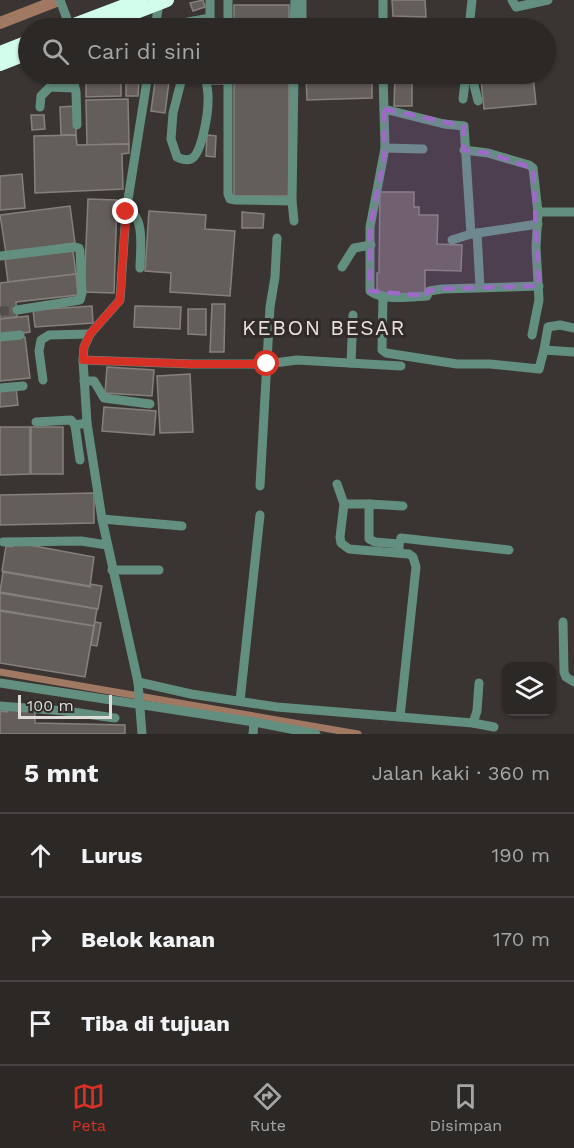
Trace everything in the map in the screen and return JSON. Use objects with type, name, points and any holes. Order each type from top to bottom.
[{"type":"highway","points":[[83,18],[140,0]]},
{"type":"highway","points":[[121,18],[163,2]]},
{"type":"highway","points":[[0,53],[18,46]]},
{"type":"highway","points":[[0,64],[18,57]]},
{"type":"street","points":[[60,0],[65,18]]},
{"type":"street","points":[[210,0],[210,18]]},
{"type":"street","points":[[228,0],[228,18]]},
{"type":"street","points":[[294,18],[295,0]]},
{"type":"street","points":[[302,0],[302,18]]},
{"type":"street","points":[[383,0],[383,18]]},
{"type":"street","points":[[470,18],[472,0]]},
{"type":"street","points":[[512,0],[516,7],[548,0]]},
{"type":"street","points":[[158,18],[163,2]]},
{"type":"street","points":[[73,84],[77,125]]},
{"type":"street","points":[[142,734],[138,694],[102,519],[87,423],[83,360],[84,347],[90,334],[120,300],[126,212],[146,84]]},
{"type":"street","points":[[180,84],[173,113],[171,139],[177,158],[184,160],[195,155],[200,145],[208,100],[206,84]]},
{"type":"street","points":[[228,84],[228,194],[230,199],[292,201]]},
{"type":"street","points":[[294,84],[292,201],[294,221]]},
{"type":"street","points":[[383,84],[385,148],[370,227],[370,291],[383,296],[427,297],[428,293],[434,290],[539,286]]},
{"type":"street","points":[[463,99],[465,84]]},
{"type":"street","points":[[474,84],[478,101]]},
{"type":"street","points":[[40,107],[41,96],[50,87],[74,88]]},
{"type":"street","points":[[384,109],[444,124],[464,126],[464,150],[480,287]]},
{"type":"street","points":[[385,148],[423,150]]},
{"type":"street","points":[[464,150],[488,153],[530,165],[533,168],[538,212],[536,247],[539,300],[532,335]]},
{"type":"street","points":[[126,212],[136,215],[140,225],[140,268]]},
{"type":"street","points":[[538,212],[574,212]]},
{"type":"street","points":[[452,240],[474,234],[538,224]]},
{"type":"street","points":[[260,486],[270,307],[275,277],[277,238]]},
{"type":"street","points":[[342,267],[354,248],[371,245]]},
{"type":"street","points":[[0,256],[75,247],[80,251],[82,293],[80,300],[17,310]]},
{"type":"street","points":[[383,296],[382,350],[457,364],[490,364],[538,369],[548,327],[560,325],[574,328]]},
{"type":"street","points":[[351,363],[353,315]]},
{"type":"street","points":[[43,380],[39,351],[41,340],[49,335],[90,334]]},
{"type":"street","points":[[0,337],[20,335]]},
{"type":"street","points":[[544,350],[574,352]]},
{"type":"street","points":[[83,360],[192,364],[267,364],[297,360],[401,366]]},
{"type":"street","points":[[84,381],[94,381],[104,398],[150,404]]},
{"type":"street","points":[[0,388],[23,386]]},
{"type":"street","points":[[36,423],[71,420],[75,425],[80,460]]},
{"type":"street","points":[[75,425],[87,423]]},
{"type":"street","points":[[337,484],[344,504],[341,543],[349,549],[399,548]]},
{"type":"street","points":[[344,504],[403,506]]},
{"type":"street","points":[[369,504],[369,539],[399,548],[413,557],[416,567],[400,717]]},
{"type":"street","points":[[240,701],[260,515]]},
{"type":"street","points":[[102,519],[182,526]]},
{"type":"street","points":[[399,548],[402,538],[509,550]]},
{"type":"street","points":[[3,542],[81,541],[107,545]]},
{"type":"street","points":[[112,570],[159,570]]},
{"type":"street","points":[[563,622],[564,672],[566,677],[574,682]]},
{"type":"street","points":[[0,683],[138,694],[191,694],[277,707],[473,723],[494,727]]},
{"type":"street","points":[[473,723],[477,711],[479,683]]},
{"type":"street","points":[[138,694],[254,722],[316,734]]},
{"type":"street","points":[[0,706],[65,711],[114,718]]},
{"type":"street","points":[[252,734],[254,722]]},
{"type":"highlighted area","points":[[384,109],[464,126],[464,150],[488,153],[533,168],[539,286],[442,289],[427,291],[427,296],[370,291],[370,227],[384,157]]},
{"type":"building","points":[[203,0],[205,7],[193,11],[190,3]]},
{"type":"building","points":[[392,0],[425,0],[426,17],[393,16]]},
{"type":"building","points":[[234,5],[289,5],[289,18],[234,18]]},
{"type":"building","points":[[86,84],[121,84],[121,96],[86,97]]},
{"type":"building","points":[[126,84],[139,84],[138,96],[126,96]]},
{"type":"building","points":[[155,84],[169,84],[165,113],[151,111]]},
{"type":"building","points":[[234,84],[289,84],[289,196],[234,196]]},
{"type":"building","points":[[306,84],[372,84],[372,98],[307,100]]},
{"type":"building","points":[[395,84],[412,84],[412,106],[394,106]]},
{"type":"building","points":[[481,84],[534,84],[536,104],[484,109]]},
{"type":"building","points":[[128,99],[129,144],[87,145],[86,100]]},
{"type":"building","points":[[76,106],[76,135],[61,135],[60,107]]},
{"type":"building","points":[[31,115],[44,115],[45,129],[32,130]]},
{"type":"building","points":[[76,135],[77,145],[129,144],[129,153],[122,154],[123,189],[35,193],[34,136]]},
{"type":"building","points":[[207,135],[216,136],[215,157],[206,156]]},
{"type":"building","points":[[22,174],[25,208],[0,210],[0,176]]},
{"type":"building","points":[[380,192],[414,192],[414,207],[419,207],[419,215],[438,215],[437,244],[462,245],[461,271],[425,270],[425,295],[377,293]]},
{"type":"building","points":[[88,199],[117,200],[114,293],[84,292]]},
{"type":"building","points":[[70,206],[75,243],[6,253],[0,215]]},
{"type":"building","points":[[149,211],[206,215],[205,229],[235,231],[230,296],[170,292],[171,273],[145,271]]},
{"type":"building","points":[[242,212],[264,214],[263,228],[242,228]]},
{"type":"building","points":[[73,251],[76,274],[8,282],[5,259]]},
{"type":"building","points":[[76,274],[78,295],[16,302],[17,317],[0,319],[0,283]]},
{"type":"building","points":[[212,304],[225,304],[224,352],[210,352]]},
{"type":"building","points":[[92,306],[93,323],[35,327],[33,310]]},
{"type":"building","points":[[135,306],[181,307],[180,329],[134,327]]},
{"type":"building","points":[[188,309],[206,309],[206,335],[188,334]]},
{"type":"building","points":[[28,316],[30,332],[0,336],[0,319]]},
{"type":"building","points":[[25,337],[30,378],[0,381],[0,340]]},
{"type":"building","points":[[107,367],[154,370],[152,396],[105,393]]},
{"type":"building","points":[[190,374],[193,432],[160,433],[157,376]]},
{"type":"building","points":[[16,387],[18,405],[0,407],[0,390]]},
{"type":"building","points":[[104,407],[156,411],[154,435],[102,431]]},
{"type":"building","points":[[0,427],[30,427],[30,474],[0,475]]},
{"type":"building","points":[[31,427],[63,427],[63,474],[31,474]]},
{"type":"building","points":[[94,493],[94,523],[0,525],[0,495]]},
{"type":"building","points":[[13,542],[94,557],[90,586],[2,571],[6,546],[12,547]]},
{"type":"building","points":[[3,572],[90,587],[91,584],[102,586],[98,609],[0,592]]},
{"type":"building","points":[[0,593],[97,609],[94,626],[0,610]]},
{"type":"building","points":[[0,611],[94,626],[85,677],[0,663]]},
{"type":"building","points":[[95,622],[101,623],[97,646],[91,645]]},
{"type":"building","points":[[7,709],[35,710],[35,723],[125,725],[125,734],[0,734],[0,711],[7,712]]},
{"type":"waterway","points":[[0,23],[59,0]]},
{"type":"waterway","points":[[0,672],[358,734]]},
{"type":"tunnel","points":[[0,311],[17,310]]},
{"type":"district","name":"KEBON BESAR","points":[[324,327]]},
{"type":"route","points":[[126,212],[120,300],[90,334],[84,347],[83,360],[267,364]]}]
